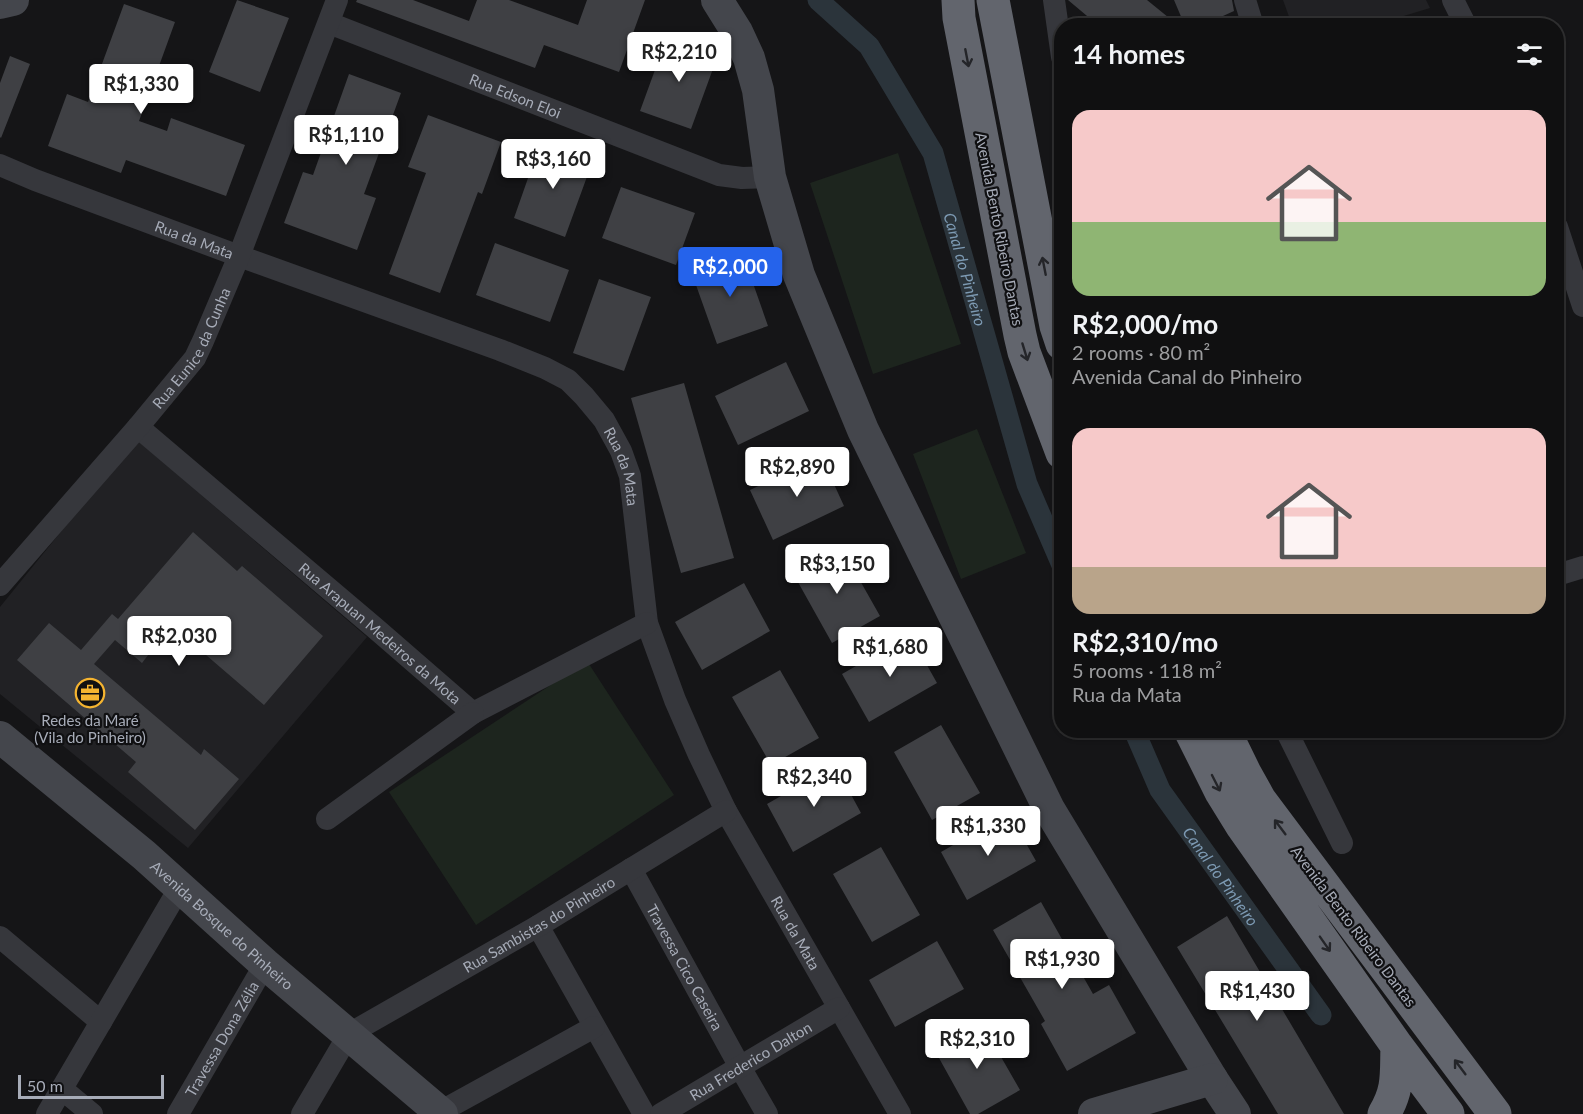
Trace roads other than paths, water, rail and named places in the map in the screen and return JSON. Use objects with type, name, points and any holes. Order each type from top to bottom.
[{"type":"highway","points":[[993,0],[1054,316]]},
{"type":"highway","name":"Avenida Bento Ribeiro Dantas","points":[[956,6],[1020,335],[1024,352],[1054,432]]},
{"type":"highway","name":"Avenida Bento Ribeiro Dantas","points":[[1194,738],[1221,792],[1242,826],[1397,1046],[1448,1114]]},
{"type":"highway","name":"Avenida Bento Ribeiro Dantas","points":[[1228,738],[1260,800],[1495,1114]]},
{"type":"highway","points":[[1384,1114],[1392,1100],[1396,1086],[1397,1046]]},
{"type":"street","points":[[0,3],[13,0]]},
{"type":"street","name":"Rua Eunice da Cunha","points":[[0,585],[195,358],[239,256],[337,0]]},
{"type":"street","points":[[717,0],[737,32],[749,58],[758,90],[770,177],[799,275],[863,430],[1048,809],[1235,1114]]},
{"type":"street","points":[[1054,0],[1057,18]]},
{"type":"street","points":[[1245,0],[1251,18]]},
{"type":"street","points":[[1453,0],[1462,18]]},
{"type":"street","name":"Rua Edson Eloi","points":[[329,23],[719,175],[742,178],[770,177]]},
{"type":"street","name":"Rua da Mata","points":[[0,165],[239,256],[500,350],[568,380],[604,420],[621,451],[630,476],[647,623],[675,700],[699,755],[726,811],[900,1114]]},
{"type":"street","points":[[1564,248],[1583,306]]},
{"type":"street","name":"Rua Arapuan Medeiros da Mota","points":[[138,426],[473,713],[647,623]]},
{"type":"street","points":[[1564,573],[1583,567]]},
{"type":"street","points":[[327,819],[473,713]]},
{"type":"street","points":[[1290,738],[1342,843]]},
{"type":"street","name":"Avenida Bosque do Pinheiro","points":[[3,746],[144,855],[266,964],[349,1034],[433,1111]]},
{"type":"street","name":"Rua Sambistas do Pinheiro","points":[[349,1034],[538,926],[726,811]]},
{"type":"street","name":"Travessa Cico Caseira","points":[[631,869],[767,1114]]},
{"type":"street","points":[[47,1114],[180,887]]},
{"type":"street","points":[[538,926],[644,1114]]},
{"type":"street","points":[[0,937],[101,1022]]},
{"type":"street","name":"Travessa Dona Zélia","points":[[178,1114],[266,964]]},
{"type":"street","name":"Rua Frederico Dalton","points":[[661,1114],[839,1008]]},
{"type":"street","points":[[433,1111],[594,1027]]},
{"type":"street","points":[[302,1114],[349,1034]]},
{"type":"street","points":[[1094,1114],[1212,1079]]},
{"type":"street","points":[[62,1089],[92,1114]]},
{"type":"waterway","name":"Canal do Pinheiro","points":[[818,0],[869,46],[933,153],[1027,484],[1054,546]]},
{"type":"waterway","name":"Canal do Pinheiro","points":[[1137,738],[1160,790],[1321,1015]]},
{"type":"place","name":"Redes da Maré (Vila do Pinheiro)","points":[[90,693]]}]
